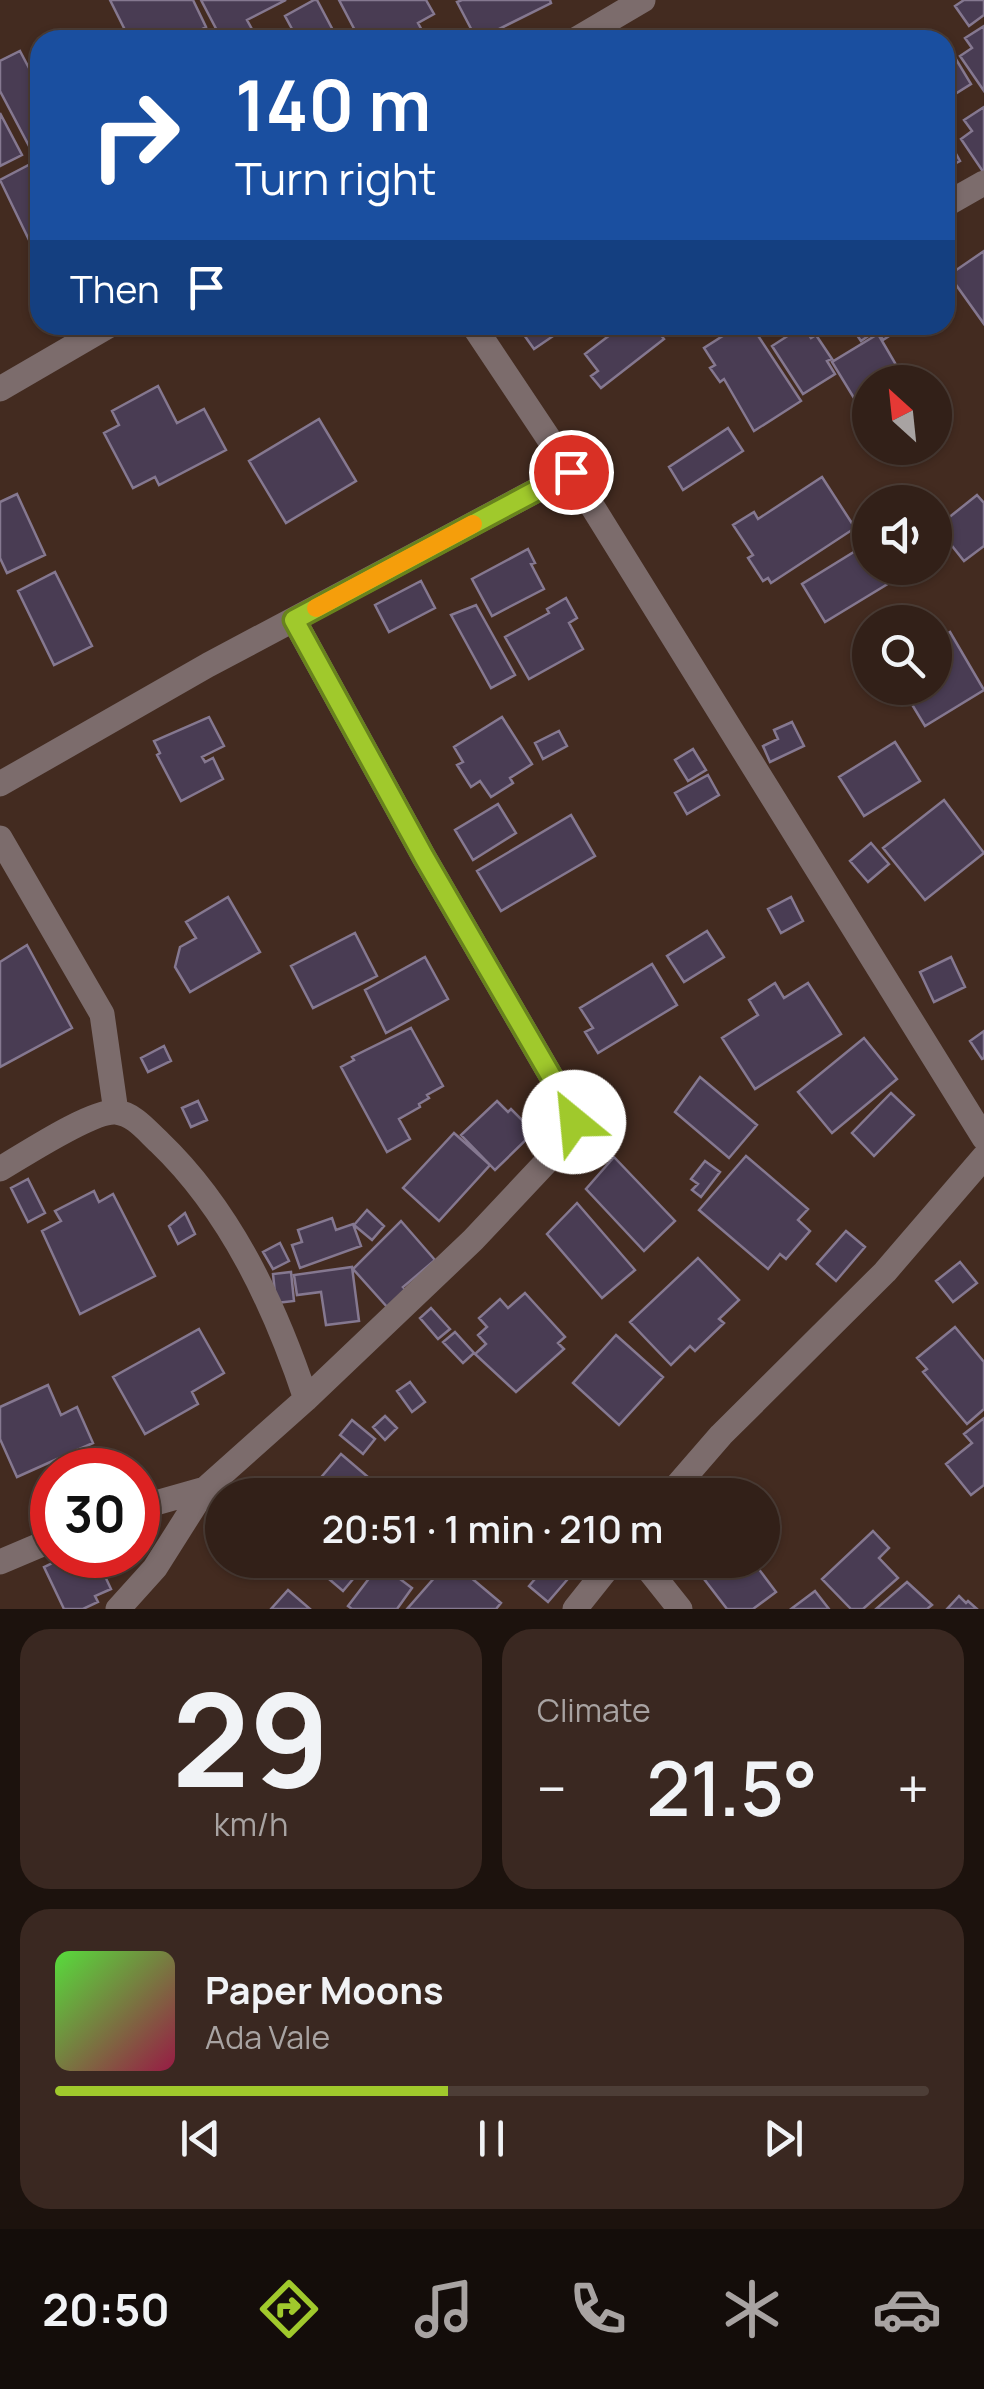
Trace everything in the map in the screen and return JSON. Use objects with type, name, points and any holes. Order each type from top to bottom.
[{"type":"street","points":[[592,30],[643,0]]},
{"type":"street","points":[[955,199],[984,182]]},
{"type":"street","points":[[0,389],[93,335]]},
{"type":"street","points":[[480,335],[571,472],[984,1138]]},
{"type":"street","points":[[0,784],[571,472]]},
{"type":"street","points":[[217,1478],[518,1194],[567,1140],[574,1122],[573,1114],[424,857],[294,620]]},
{"type":"street","points":[[0,838],[102,1014],[116,1112]]},
{"type":"street","points":[[0,1168],[94,1116],[116,1112],[135,1119],[188,1170],[267,1296],[306,1398]]},
{"type":"street","points":[[683,1478],[720,1435],[885,1272],[984,1158]]},
{"type":"street","points":[[160,1502],[205,1489]]},
{"type":"street","points":[[118,1609],[155,1568],[205,1489]]},
{"type":"street","points":[[0,1562],[30,1549]]},
{"type":"street","points":[[575,1609],[600,1578]]},
{"type":"street","points":[[655,1578],[680,1609]]},
{"type":"building","points":[[110,0],[193,0],[206,27],[200,30],[125,30]]},
{"type":"building","points":[[201,0],[286,0],[247,20],[252,30],[217,30]]},
{"type":"building","points":[[317,0],[333,30],[293,30],[285,16]]},
{"type":"building","points":[[339,0],[426,0],[434,14],[418,23],[422,30],[355,30]]},
{"type":"building","points":[[964,0],[984,0],[984,15],[969,26],[955,6]]},
{"type":"building","points":[[457,2],[551,3],[497,30],[472,30]]},
{"type":"building","points":[[984,26],[984,91],[960,56],[972,48],[965,38]]},
{"type":"building","points":[[20,51],[30,70],[29,146],[0,91],[0,61]]},
{"type":"building","points":[[955,58],[971,84],[955,94]]},
{"type":"building","points":[[984,107],[984,173],[961,139],[972,131],[964,120]]},
{"type":"building","points":[[0,113],[22,155],[0,166]]},
{"type":"building","points":[[30,164],[30,242],[0,180]]},
{"type":"building","points":[[984,251],[984,324],[955,283],[955,271]]},
{"type":"building","points":[[524,335],[555,335],[534,349]]},
{"type":"building","points":[[610,335],[661,335],[664,339],[601,388],[591,376],[598,371],[585,354]]},
{"type":"building","points":[[724,335],[758,335],[801,401],[754,431],[724,379],[720,382],[710,368],[715,365],[704,348]]},
{"type":"building","points":[[789,335],[816,335],[832,359],[827,361],[835,374],[803,394],[772,346]]},
{"type":"building","points":[[879,335],[896,365],[852,365],[852,395],[832,362]]},
{"type":"building","points":[[158,386],[177,423],[204,409],[226,450],[159,485],[155,477],[133,488],[104,433],[119,425],[112,411]]},
{"type":"building","points":[[319,419],[356,481],[286,523],[249,461]]},
{"type":"building","points":[[728,428],[743,451],[683,490],[669,467]]},
{"type":"building","points":[[822,477],[852,523],[852,530],[771,583],[768,578],[763,581],[748,558],[753,555],[733,525],[754,512],[758,519]]},
{"type":"building","points":[[17,494],[45,555],[7,573],[0,558],[0,502]]},
{"type":"building","points":[[977,495],[984,503],[984,546],[964,561],[952,546],[952,515]]},
{"type":"building","points":[[528,549],[544,589],[492,616],[472,579]]},
{"type":"building","points":[[852,553],[852,585],[886,585],[825,622],[802,584]]},
{"type":"building","points":[[55,572],[92,646],[54,665],[18,591]]},
{"type":"building","points":[[421,581],[435,608],[389,632],[375,605]]},
{"type":"building","points":[[566,598],[577,618],[569,623],[583,649],[529,679],[505,637],[549,613],[547,609]]},
{"type":"building","points":[[476,605],[515,675],[491,688],[451,615]]},
{"type":"building","points":[[952,635],[984,690],[925,726],[912,705],[952,705]]},
{"type":"building","points":[[209,717],[224,746],[202,757],[205,762],[213,758],[223,779],[181,801],[157,755],[160,753],[154,741]]},
{"type":"building","points":[[502,717],[532,764],[491,797],[480,781],[471,787],[457,765],[463,762],[454,747]]},
{"type":"building","points":[[792,722],[804,746],[770,762],[763,746],[778,739],[774,730]]},
{"type":"building","points":[[559,731],[567,746],[543,759],[535,743]]},
{"type":"building","points":[[895,742],[920,781],[864,816],[839,777]]},
{"type":"building","points":[[693,749],[706,770],[688,781],[675,760]]},
{"type":"building","points":[[708,775],[719,795],[687,814],[675,793]]},
{"type":"building","points":[[944,800],[984,853],[925,900],[883,848]]},
{"type":"building","points":[[498,804],[516,833],[473,860],[455,830]]},
{"type":"building","points":[[571,815],[595,856],[501,911],[477,871]]},
{"type":"building","points":[[871,843],[889,864],[868,882],[850,861]]},
{"type":"building","points":[[228,897],[260,952],[190,992],[175,967],[180,947],[196,938],[186,922]]},
{"type":"building","points":[[791,897],[803,921],[781,933],[768,909]]},
{"type":"building","points":[[707,931],[724,957],[684,982],[667,956]]},
{"type":"building","points":[[355,933],[377,976],[313,1008],[291,966]]},
{"type":"building","points":[[27,945],[72,1028],[0,1067],[0,962]]},
{"type":"building","points":[[425,957],[448,999],[386,1033],[365,990]]},
{"type":"building","points":[[951,957],[965,987],[934,1002],[920,972]]},
{"type":"building","points":[[652,964],[677,1005],[598,1053],[585,1032],[593,1028],[580,1008]]},
{"type":"building","points":[[775,983],[784,998],[808,983],[841,1034],[755,1089],[722,1038],[758,1015],[749,1000]]},
{"type":"building","points":[[411,1028],[443,1086],[399,1119],[410,1139],[387,1152],[341,1067],[354,1060],[352,1057]]},
{"type":"building","points":[[984,1031],[984,1058],[982,1059],[970,1041]]},
{"type":"building","points":[[864,1038],[897,1079],[832,1133],[798,1092]]},
{"type":"building","points":[[164,1046],[171,1061],[148,1072],[141,1058]]},
{"type":"building","points":[[700,1077],[757,1125],[729,1158],[675,1112]]},
{"type":"building","points":[[891,1093],[914,1115],[874,1156],[852,1133]]},
{"type":"building","points":[[198,1101],[207,1120],[191,1127],[182,1108]]},
{"type":"building","points":[[497,1101],[534,1132],[495,1170],[461,1135]]},
{"type":"building","points":[[454,1133],[490,1165],[439,1221],[403,1188]]},
{"type":"building","points":[[746,1156],[808,1209],[798,1220],[810,1231],[786,1259],[780,1254],[768,1269],[699,1210]]},
{"type":"building","points":[[614,1157],[675,1221],[644,1251],[586,1189]]},
{"type":"building","points":[[705,1161],[720,1172],[701,1197],[692,1190],[698,1184],[691,1179]]},
{"type":"building","points":[[28,1179],[45,1213],[28,1222],[11,1188]]},
{"type":"building","points":[[94,1191],[99,1202],[113,1194],[155,1276],[80,1314],[42,1231],[61,1221],[55,1211]]},
{"type":"building","points":[[577,1203],[635,1270],[602,1298],[547,1234]]},
{"type":"building","points":[[367,1210],[384,1226],[372,1240],[354,1225]]},
{"type":"building","points":[[185,1213],[195,1234],[178,1244],[169,1226]]},
{"type":"building","points":[[332,1218],[336,1230],[353,1224],[361,1246],[300,1268],[292,1245],[302,1242],[298,1230]]},
{"type":"building","points":[[401,1221],[435,1260],[403,1287],[407,1291],[388,1308],[353,1269]]},
{"type":"building","points":[[846,1231],[865,1247],[836,1281],[817,1264]]},
{"type":"building","points":[[280,1243],[289,1261],[273,1269],[263,1252]]},
{"type":"building","points":[[698,1258],[739,1300],[719,1319],[724,1323],[695,1351],[690,1346],[671,1365],[630,1322]]},
{"type":"building","points":[[960,1262],[977,1283],[953,1302],[936,1281]]},
{"type":"building","points":[[352,1267],[359,1321],[326,1325],[321,1292],[297,1295],[294,1275]]},
{"type":"building","points":[[291,1272],[294,1301],[276,1303],[273,1274]]},
{"type":"building","points":[[525,1293],[565,1337],[558,1343],[564,1349],[516,1392],[475,1354],[486,1344],[478,1335],[487,1327],[479,1318],[500,1299],[508,1308]]},
{"type":"building","points":[[431,1308],[450,1329],[438,1339],[420,1318]]},
{"type":"building","points":[[955,1327],[984,1362],[984,1409],[967,1424],[923,1372],[927,1369],[917,1358]]},
{"type":"building","points":[[199,1329],[224,1373],[192,1392],[198,1404],[145,1434],[113,1377]]},
{"type":"building","points":[[455,1332],[474,1353],[463,1363],[443,1342]]},
{"type":"building","points":[[616,1335],[663,1377],[619,1425],[573,1383]]},
{"type":"building","points":[[410,1382],[425,1402],[412,1412],[397,1391]]},
{"type":"building","points":[[48,1385],[61,1415],[77,1407],[93,1443],[82,1448],[30,1448],[30,1471],[17,1477],[0,1439],[0,1407]]},
{"type":"building","points":[[385,1416],[397,1428],[385,1440],[373,1427]]},
{"type":"building","points":[[984,1418],[984,1485],[971,1495],[946,1464],[972,1443],[964,1434]]},
{"type":"building","points":[[352,1420],[375,1439],[363,1454],[340,1435]]},
{"type":"building","points":[[341,1454],[369,1478],[321,1478]]},
{"type":"building","points":[[873,1531],[889,1548],[879,1558],[898,1578],[863,1609],[851,1609],[822,1579]]},
{"type":"building","points":[[49,1578],[106,1578],[111,1589],[95,1596],[98,1602],[83,1609],[64,1609]]},
{"type":"building","points":[[328,1578],[354,1578],[343,1591]]},
{"type":"building","points":[[369,1578],[399,1578],[412,1588],[397,1609],[348,1606]]},
{"type":"building","points":[[434,1578],[471,1578],[501,1603],[496,1609],[407,1609]]},
{"type":"building","points":[[536,1578],[569,1578],[548,1602],[529,1586]]},
{"type":"building","points":[[703,1578],[766,1578],[776,1592],[753,1609],[727,1609]]},
{"type":"building","points":[[907,1582],[932,1605],[927,1609],[876,1609]]},
{"type":"building","points":[[288,1590],[310,1609],[271,1609]]},
{"type":"building","points":[[815,1591],[829,1609],[791,1609]]},
{"type":"building","points":[[959,1596],[966,1603],[977,1609],[947,1609]]},
{"type":"slow traffic","points":[[316,608],[473,524]]},
{"type":"route","points":[[571,472],[294,620],[424,857],[573,1114],[574,1122]]}]
